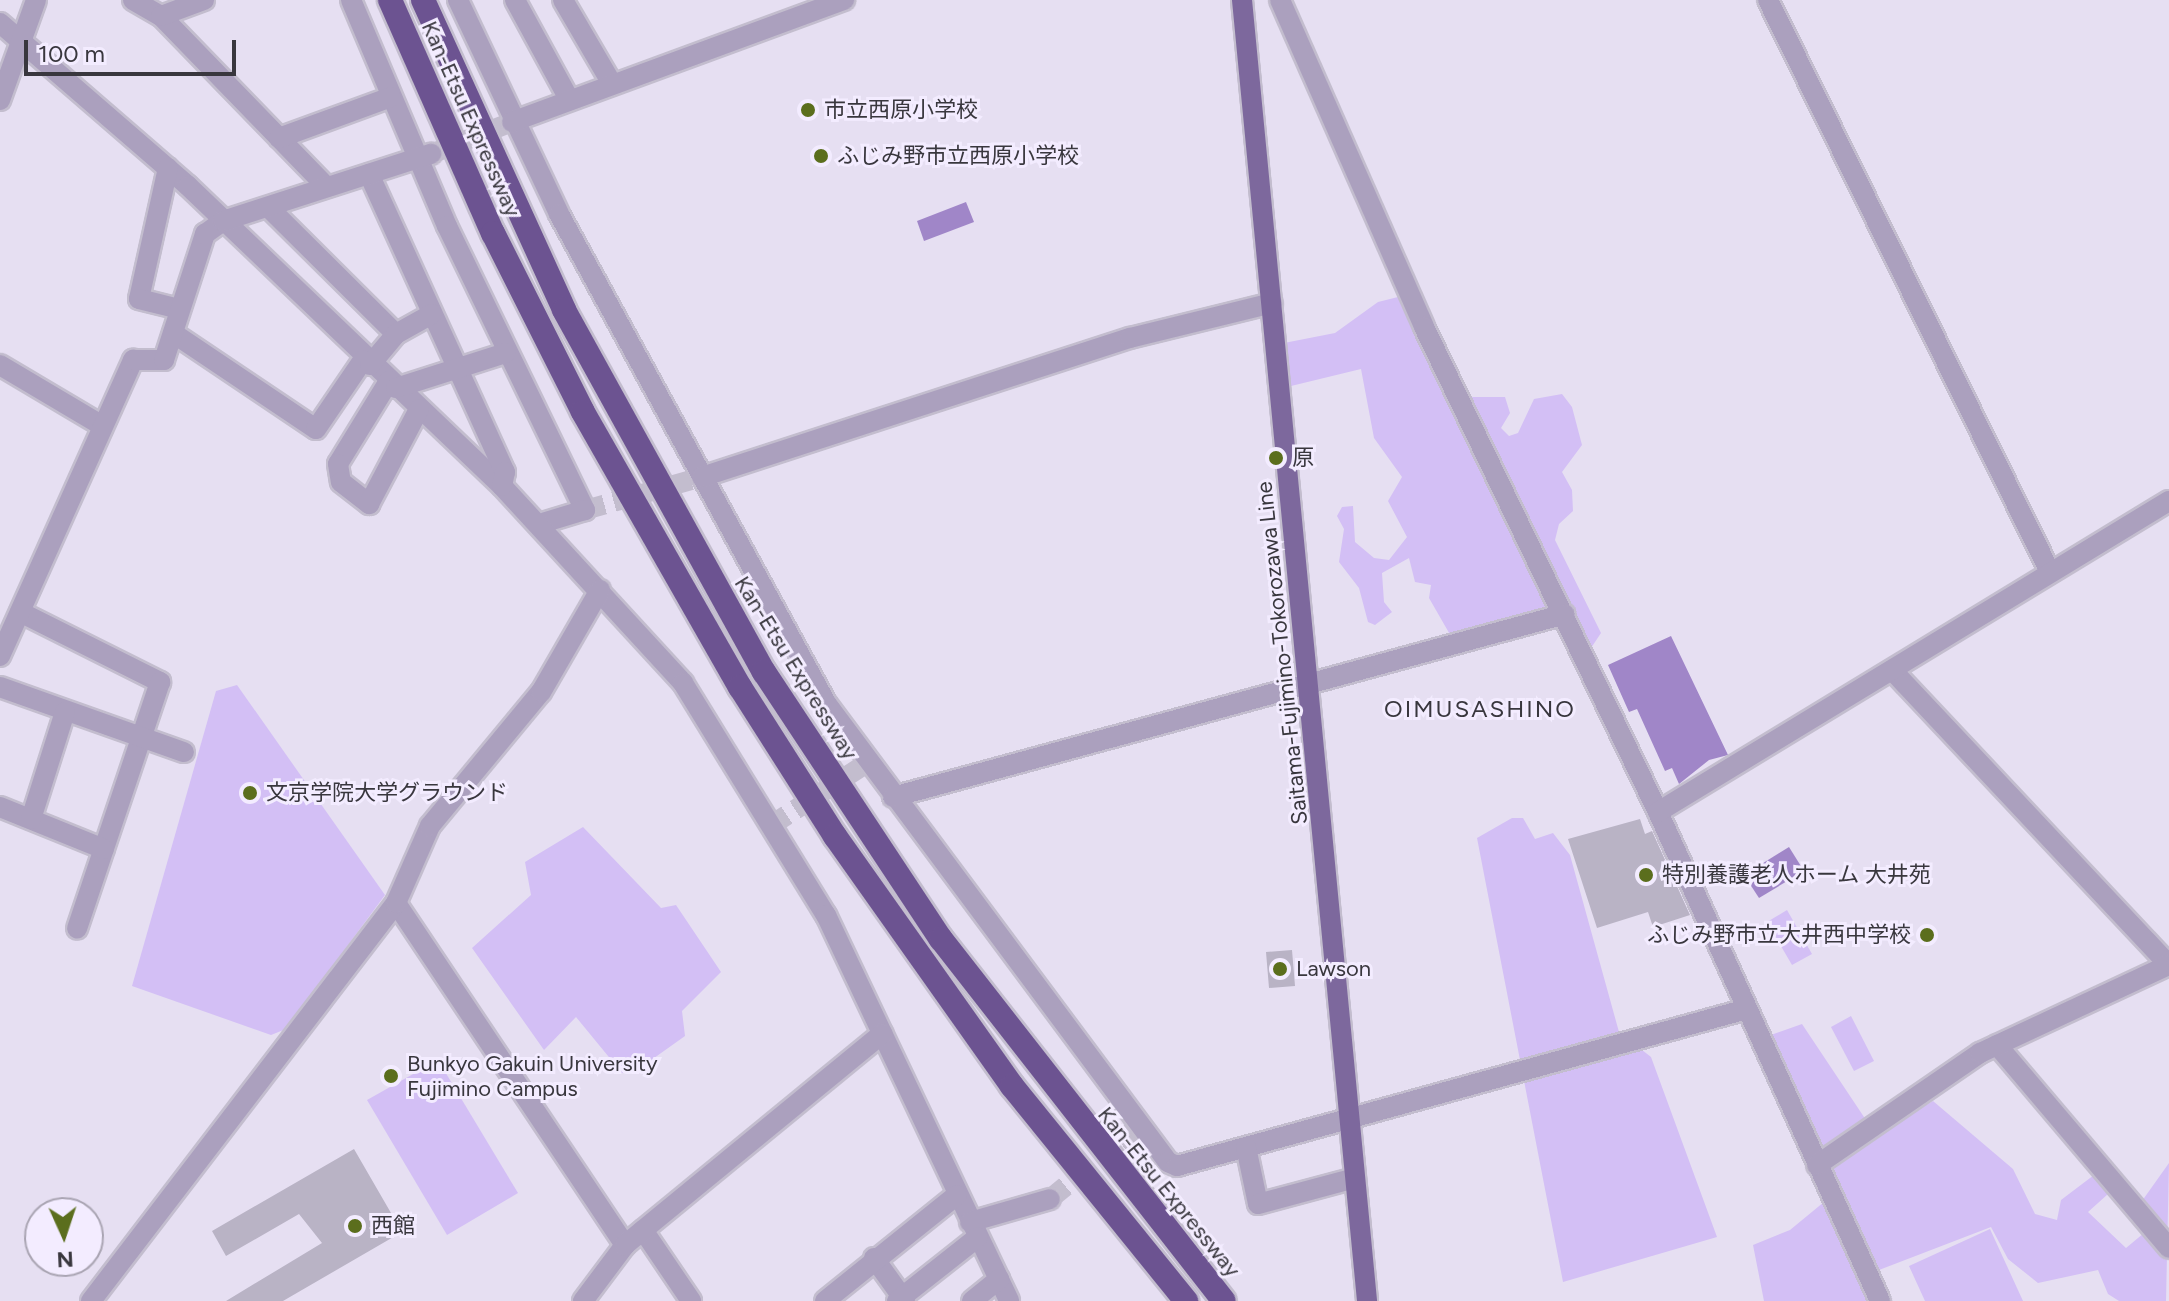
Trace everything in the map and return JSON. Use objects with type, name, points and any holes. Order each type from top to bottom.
[{"type":"highway","name":"Kan-Etsu Expressway","points":[[390,0],[493,233],[576,398],[740,687],[835,836],[1012,1086],[1186,1301]]},
{"type":"highway","name":"Kan-Etsu Expressway","points":[[423,0],[564,310],[764,672],[950,952],[1224,1301]]},
{"type":"main road","name":"Saitama-Fujimino-Tokorozawa Line","points":[[1242,0],[1367,1301]]},
{"type":"street","points":[[0,100],[12,57],[36,0]]},
{"type":"street","points":[[133,0],[164,8],[204,0]]},
{"type":"street","points":[[351,0],[391,97],[424,157],[506,353],[585,510],[539,524]]},
{"type":"street","points":[[458,0],[512,122],[826,703],[893,797],[1168,1162],[1177,1166],[1747,1009]]},
{"type":"street","points":[[515,0],[569,99]]},
{"type":"street","points":[[563,0],[612,84]]},
{"type":"street","points":[[512,122],[820,4],[844,0]]},
{"type":"street","points":[[1280,0],[1424,327],[1658,812],[1880,1301]]},
{"type":"street","points":[[1768,0],[2050,572]]},
{"type":"street","points":[[164,8],[279,138],[327,187]]},
{"type":"street","points":[[0,23],[12,57],[168,168],[367,363],[502,486],[683,683],[826,915],[1009,1301]]},
{"type":"street","points":[[279,138],[391,97]]},
{"type":"street","points":[[0,656],[101,425],[133,360],[164,360],[205,234],[223,221],[270,209],[327,187],[424,157]]},
{"type":"street","points":[[168,168],[139,299],[179,309]]},
{"type":"street","points":[[369,174],[505,472],[502,486]]},
{"type":"street","points":[[270,209],[396,334]]},
{"type":"street","points":[[702,477],[1130,338],[1272,303]]},
{"type":"street","points":[[173,333],[316,429],[367,363],[396,334],[432,314]]},
{"type":"street","points":[[419,409],[369,504],[341,482],[338,464],[392,385],[506,353]]},
{"type":"street","points":[[0,365],[101,425]]},
{"type":"street","points":[[1658,812],[2169,501]]},
{"type":"street","points":[[91,1301],[396,903],[430,826],[541,692],[600,590]]},
{"type":"street","points":[[20,612],[160,682],[77,928]]},
{"type":"street","points":[[893,797],[1308,681],[1565,614]]},
{"type":"street","points":[[1817,1165],[1997,1045],[2169,965],[1892,670]]},
{"type":"street","points":[[0,687],[141,741],[184,752]]},
{"type":"street","points":[[31,819],[65,712]]},
{"type":"street","points":[[0,807],[104,849]]},
{"type":"street","points":[[396,903],[625,1245]]},
{"type":"street","points":[[583,1301],[625,1245],[882,1034]]},
{"type":"street","points":[[1997,1045],[2169,1248]]},
{"type":"street","points":[[1246,1147],[1258,1204],[1355,1178]]},
{"type":"street","points":[[825,1301],[874,1258],[957,1195]]},
{"type":"street","points":[[874,1258],[901,1300],[974,1230],[1050,1199]]},
{"type":"street","points":[[643,1230],[691,1301]]},
{"type":"street","points":[[972,1301],[999,1279]]},
{"type":"shaded area","points":[[966,202],[974,222],[924,241],[917,221]]},
{"type":"shaded area","points":[[1398,297],[1468,397],[1505,397],[1510,413],[1501,428],[1509,436],[1518,433],[1534,399],[1562,394],[1572,407],[1582,445],[1562,472],[1572,490],[1573,511],[1559,524],[1555,540],[1601,633],[1589,651],[1547,614],[1494,621],[1452,638],[1429,598],[1431,585],[1415,582],[1409,558],[1382,573],[1384,602],[1392,612],[1375,625],[1368,622],[1359,588],[1339,562],[1344,529],[1337,516],[1342,507],[1353,506],[1355,542],[1374,558],[1389,560],[1407,537],[1388,501],[1402,477],[1374,438],[1361,369],[1291,386],[1283,372],[1284,343],[1335,333],[1378,302]]},
{"type":"shaded area","points":[[1671,636],[1728,755],[1709,760],[1679,784],[1672,768],[1665,771],[1637,709],[1629,712],[1608,665]]},
{"type":"shaded area","name":"文京学院大学グラウンド","points":[[237,685],[385,895],[286,1029],[271,1035],[132,986],[216,691]]},
{"type":"shaded area","points":[[1512,818],[1523,818],[1535,839],[1553,833],[1570,855],[1619,1032],[1651,1057],[1717,1237],[1563,1282],[1477,838]]},
{"type":"shaded area","points":[[583,827],[661,908],[676,905],[721,972],[682,1011],[685,1036],[633,1073],[622,1073],[576,1017],[544,1050],[472,948],[531,895],[525,862]]},
{"type":"shaded area","points":[[1789,847],[1804,871],[1759,898],[1744,875]]},
{"type":"shaded area","points":[[1787,910],[1812,954],[1792,965],[1767,922]]},
{"type":"shaded area","points":[[1851,1016],[1874,1061],[1854,1071],[1831,1027]]},
{"type":"shaded area","points":[[1802,1024],[1876,1135],[1933,1101],[2013,1169],[2035,1214],[2057,1220],[2061,1200],[2094,1175],[2108,1194],[2088,1212],[2126,1248],[2144,1233],[2142,1201],[2169,1163],[2166,1301],[2119,1301],[2108,1294],[2098,1270],[2038,1283],[2008,1259],[1991,1227],[1879,1270],[1863,1285],[1869,1301],[1764,1301],[1753,1245],[1790,1230],[1824,1202],[1768,1036]]},
{"type":"shaded area","points":[[438,1060],[518,1193],[447,1235],[367,1100]]},
{"type":"shaded area","points":[[1990,1229],[2023,1301],[1925,1301],[1909,1266]]},
{"type":"building","name":"特別養護老人ホーム 大井苑","points":[[1640,819],[1645,834],[1652,831],[1690,915],[1653,927],[1648,912],[1597,928],[1568,839]]},
{"type":"building","name":"Lawson","points":[[1292,950],[1295,986],[1269,988],[1266,952]]},
{"type":"building","name":"西館","points":[[354,1149],[402,1232],[283,1301],[226,1301],[322,1243],[299,1214],[226,1256],[212,1231]]},
{"type":"tunnel","points":[[431,154],[512,122]]},
{"type":"tunnel","points":[[585,510],[702,477]]},
{"type":"tunnel","points":[[770,826],[867,763]]},
{"type":"tunnel","points":[[1050,1199],[1139,1126]]},
{"type":"place","name":"市立西原小学校","points":[[808,110]]},
{"type":"place","name":"ふじみ野市立西原小学校","points":[[821,156]]},
{"type":"place","name":"原","points":[[1276,458]]},
{"type":"place","name":"文京学院大学グラウンド","points":[[250,793]]},
{"type":"place","name":"特別養護老人ホーム 大井苑","points":[[1646,875]]},
{"type":"place","name":"ふじみ野市立大井西中学校","points":[[1927,935]]},
{"type":"place","name":"Lawson","points":[[1280,969]]},
{"type":"place","name":"Bunkyo Gakuin University Fujimino Campus","points":[[391,1076]]},
{"type":"place","name":"西館","points":[[355,1226]]},
{"type":"district","name":"OIMUSASHINO","points":[[1480,709]]}]
